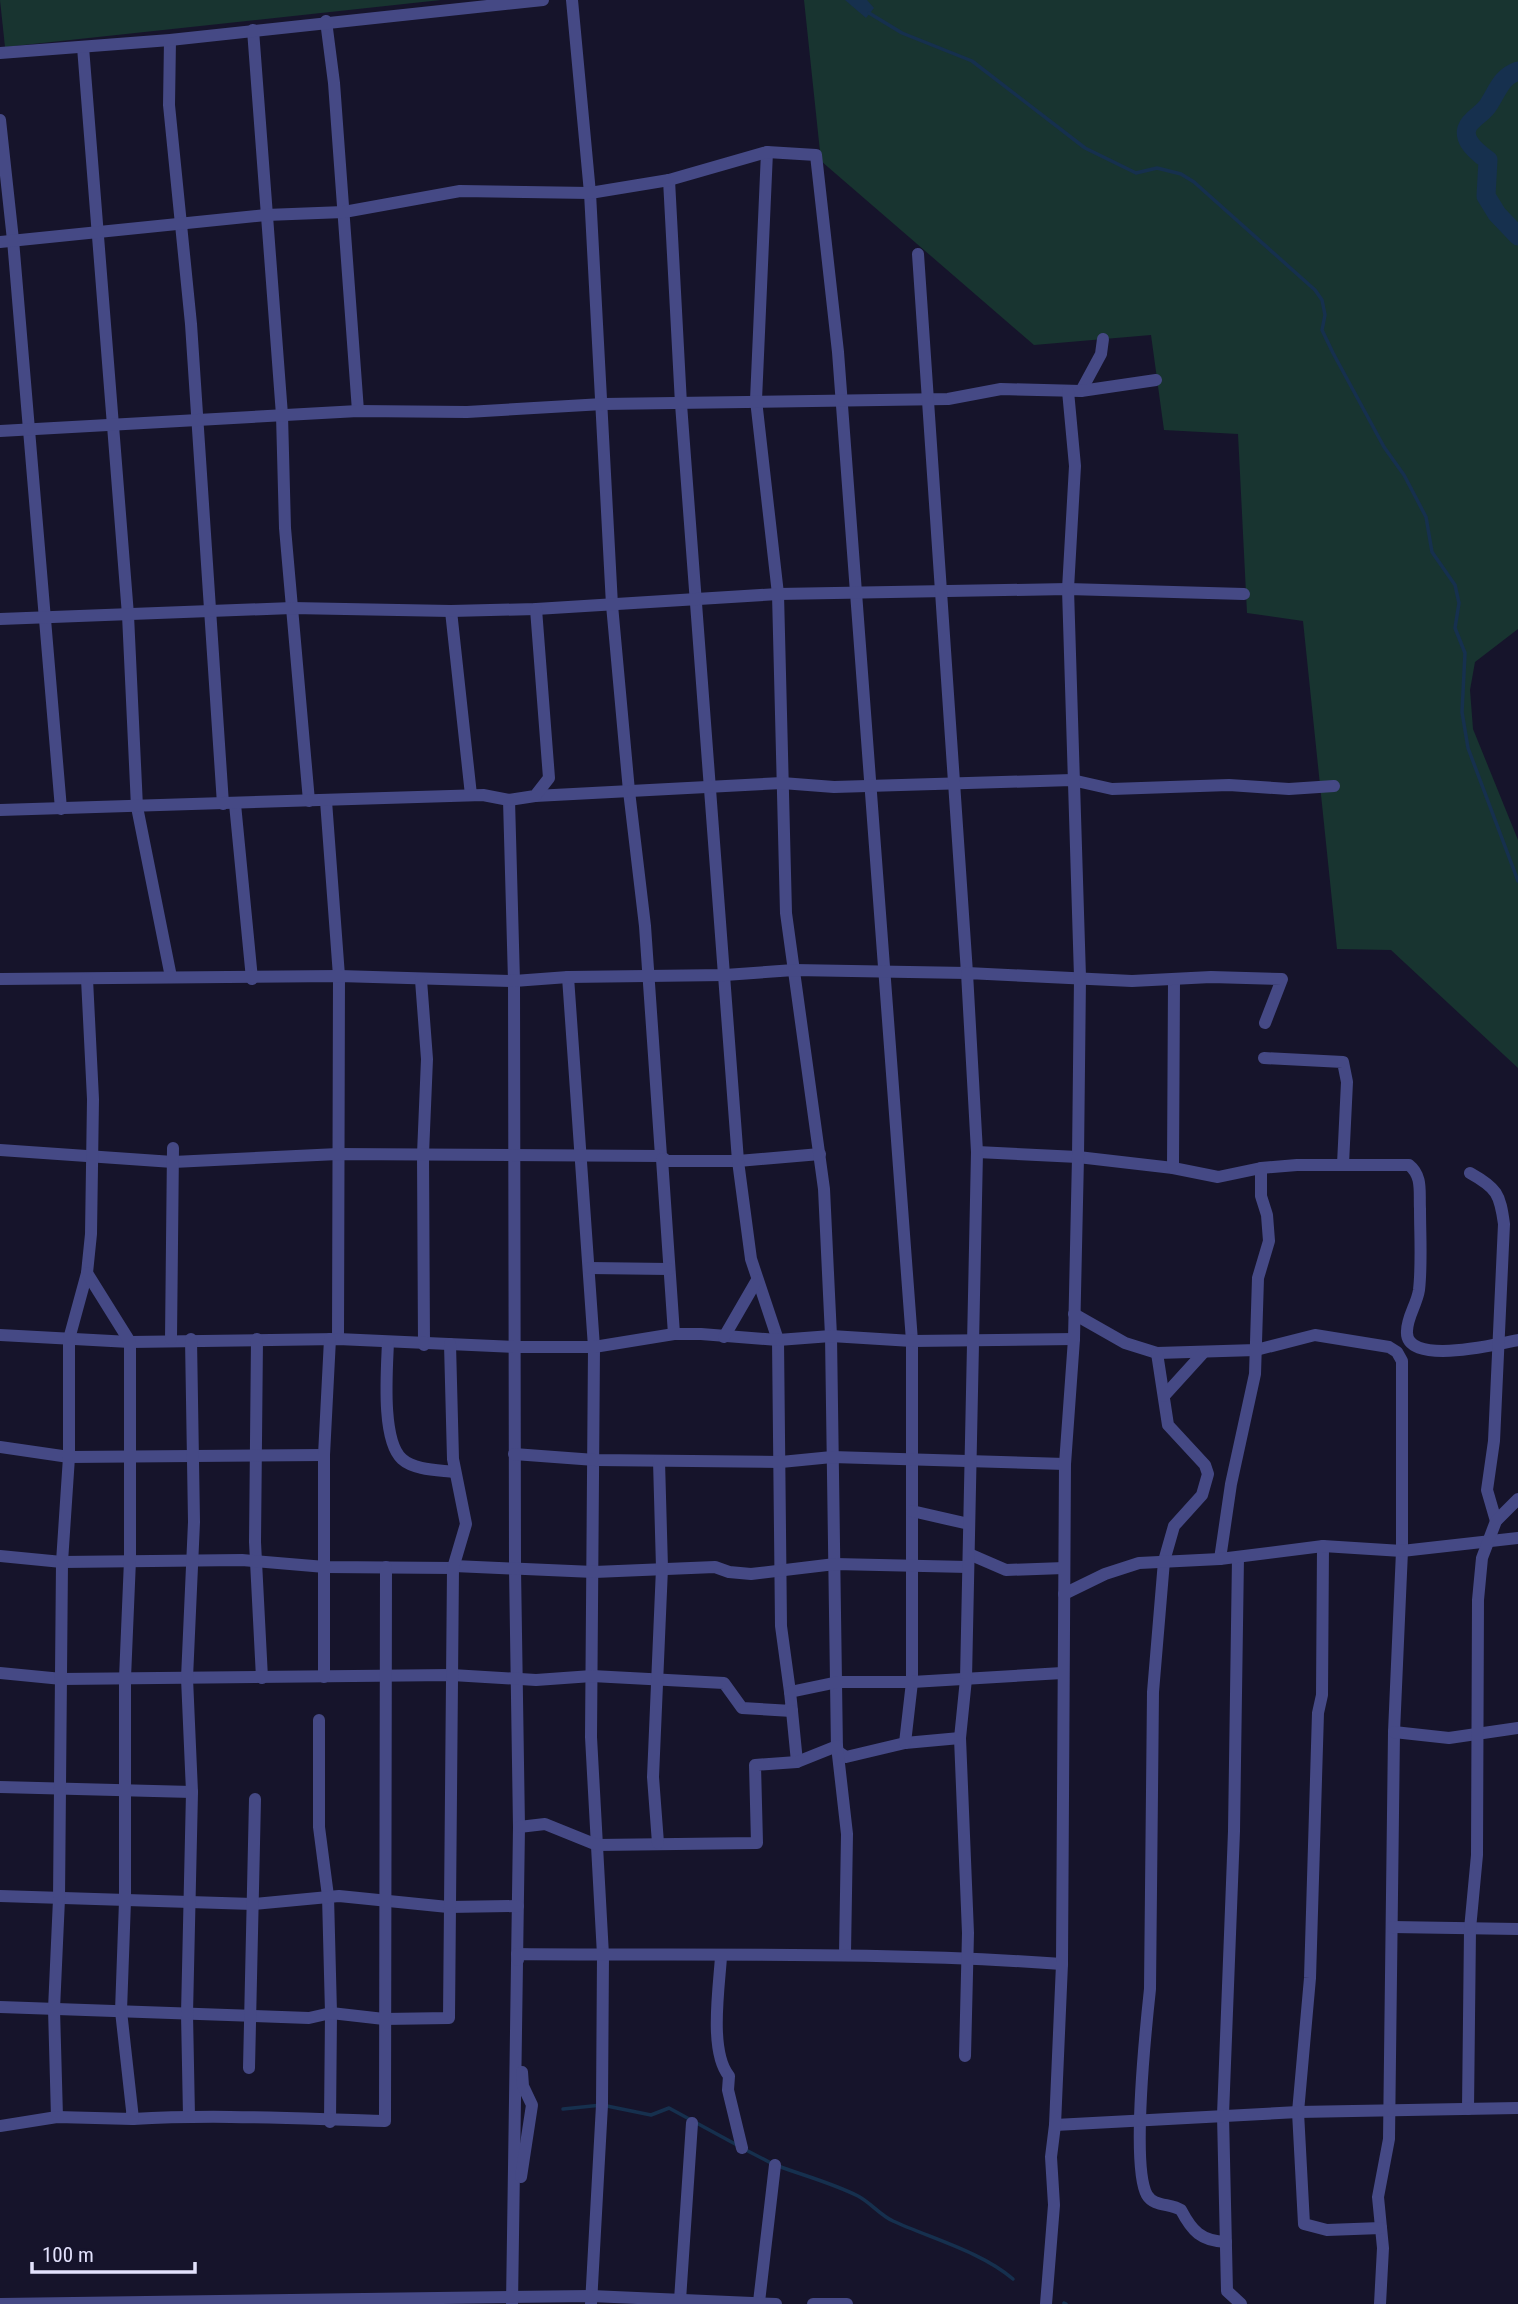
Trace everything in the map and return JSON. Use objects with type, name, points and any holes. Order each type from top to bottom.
[{"type":"street","points":[[0,53],[170,40],[326,21],[543,0]]},
{"type":"street","points":[[572,0],[590,192],[612,605],[629,791],[645,926],[646,976],[674,1334]]},
{"type":"street","points":[[326,21],[332,60],[358,411]]},
{"type":"street","points":[[253,30],[282,415],[285,528],[309,801]]},
{"type":"street","points":[[170,40],[169,105],[183,224],[211,613],[229,804],[252,979]]},
{"type":"street","points":[[83,47],[100,232],[111,425],[128,615],[137,807],[171,976]]},
{"type":"street","points":[[0,120],[7,241],[28,429],[61,809]]},
{"type":"street","points":[[7,241],[266,215],[344,212],[460,191],[590,192],[669,180],[767,152],[816,155],[842,401],[912,1340],[912,1682],[905,1743]]},
{"type":"street","points":[[767,152],[755,400],[778,594],[786,913],[820,1154],[831,1336],[837,1746],[847,1834],[845,1953]]},
{"type":"street","points":[[669,180],[681,404],[737,1161],[751,1259],[778,1340],[781,1626],[797,1762]]},
{"type":"street","points":[[918,254],[977,1153],[967,1679],[960,1738],[967,1957],[965,2056]]},
{"type":"street","points":[[1046,2304],[1054,2205],[1051,2157],[1055,2125],[1062,1964],[1065,1464],[1074,1339],[1078,1157],[1080,977],[1068,589],[1075,466],[1074,391],[1101,354],[1103,339]]},
{"type":"street","points":[[0,431],[358,411],[467,412],[603,404],[948,399],[1001,389],[1074,391],[1156,380]]},
{"type":"street","points":[[0,619],[292,608],[451,611],[536,609],[778,594],[1068,589],[1244,594]]},
{"type":"street","points":[[535,796],[550,778],[536,609]]},
{"type":"street","points":[[451,611],[471,795]]},
{"type":"street","points":[[0,810],[471,795],[509,800],[535,796],[782,783],[834,787],[1072,780],[1112,789],[1229,785],[1289,789],[1334,786]]},
{"type":"street","points":[[509,800],[514,981],[515,1676],[519,1827],[512,2302]]},
{"type":"street","points":[[324,1677],[324,1455],[334,1339],[339,976],[326,801]]},
{"type":"street","points":[[0,979],[171,976],[252,979],[339,976],[514,981],[568,977],[725,975],[794,970],[1174,981],[1211,977],[1282,979],[1265,1023]]},
{"type":"street","points":[[568,977],[594,1347],[592,1737],[603,1955],[602,2105],[591,2300]]},
{"type":"street","points":[[57,2117],[54,2009],[59,1899],[62,1562],[69,1457],[69,1339],[87,1273],[91,1234],[93,1099],[87,979]]},
{"type":"street","points":[[421,980],[428,1059],[423,1154],[424,1345]]},
{"type":"street","points":[[1173,1168],[1174,981]]},
{"type":"street","points":[[1264,1058],[1343,1062],[1347,1082],[1343,1164]]},
{"type":"street","points":[[171,1339],[173,1148]]},
{"type":"street","points":[[0,1150],[173,1162],[338,1154],[515,1157],[580,1153],[737,1161],[820,1154]]},
{"type":"street","points":[[977,1153],[1078,1157],[1173,1168],[1218,1177],[1261,1168],[1343,1164],[1401,1163],[1415,1170],[1419,1180],[1419,1290],[1406,1331],[1413,1343],[1403,1376]]},
{"type":"street","points":[[1220,1559],[1231,1484],[1255,1374],[1258,1278],[1269,1241],[1268,1215],[1261,1196],[1261,1168]]},
{"type":"street","points":[[1470,1173],[1486,1182],[1501,1199],[1504,1224],[1500,1344],[1488,1490],[1496,1521]]},
{"type":"street","points":[[589,1268],[669,1269]]},
{"type":"street","points":[[87,1273],[130,1342],[130,1560],[125,1678],[125,1901],[121,2011],[133,2119]]},
{"type":"street","points":[[724,1337],[757,1280]]},
{"type":"street","points":[[1074,1314],[1125,1343],[1157,1353],[1256,1350],[1315,1335],[1389,1347],[1413,1343],[1453,1351],[1518,1340]]},
{"type":"street","points":[[0,1335],[130,1342],[171,1339],[334,1339],[514,1347],[594,1347],[674,1334],[778,1340],[831,1336],[912,1340],[1074,1339]]},
{"type":"street","points":[[189,2116],[187,2014],[192,1792],[187,1678],[192,1560],[191,1339]]},
{"type":"street","points":[[257,1339],[257,1562],[262,1678]]},
{"type":"street","points":[[388,1342],[386,1399],[391,1434],[400,1458],[411,1465],[454,1472]]},
{"type":"street","points":[[0,2007],[309,2018],[331,2013],[384,2019],[449,2018],[448,1907],[454,1567],[466,1524],[454,1472],[450,1344]]},
{"type":"street","points":[[1380,2304],[1383,2277],[1378,2197],[1389,2139],[1387,2110],[1394,1732],[1402,1552],[1403,1376],[1402,1361],[1389,1347]]},
{"type":"street","points":[[1164,1396],[1203,1352]]},
{"type":"street","points":[[1157,1353],[1168,1425],[1205,1465],[1208,1474],[1202,1494],[1174,1526],[1164,1561],[1153,1692],[1150,1989],[1144,2018],[1141,2167],[1147,2194],[1153,2201],[1181,2210],[1198,2236],[1207,2241],[1226,2242]]},
{"type":"street","points":[[0,1447],[69,1457],[324,1455]]},
{"type":"street","points":[[514,1454],[595,1460],[781,1462],[832,1457],[1065,1464]]},
{"type":"street","points":[[658,1843],[653,1777],[662,1569],[659,1461]]},
{"type":"street","points":[[1468,2109],[1470,1929],[1477,1855],[1478,1600],[1482,1558],[1496,1521],[1518,1499]]},
{"type":"street","points":[[912,1511],[969,1524]]},
{"type":"street","points":[[1064,1594],[1120,1568],[1164,1561],[1220,1559],[1323,1546],[1402,1552],[1518,1538]]},
{"type":"street","points":[[1323,1546],[1322,1695],[1310,1978],[1298,2112],[1304,2224],[1327,2230],[1381,2228]]},
{"type":"street","points":[[0,1556],[62,1562],[192,1560],[325,1567],[454,1567],[594,1572],[715,1567],[729,1573],[751,1574],[835,1563],[912,1567],[968,1561],[1006,1570],[1064,1568]]},
{"type":"street","points":[[1238,1557],[1234,1831],[1223,2115],[1227,2291],[1241,2304]]},
{"type":"street","points":[[0,2126],[57,2117],[133,2119],[240,2115],[330,2122],[385,2121],[388,1677],[386,1567]]},
{"type":"street","points":[[0,1673],[62,1679],[452,1675],[515,1676],[536,1680],[592,1676],[657,1678],[724,1683],[742,1708],[792,1711]]},
{"type":"street","points":[[790,1692],[838,1682],[912,1682],[1062,1673]]},
{"type":"street","points":[[319,1720],[319,1827],[328,1896],[330,2122]]},
{"type":"street","points":[[1394,1732],[1449,1738],[1518,1728]]},
{"type":"street","points":[[837,1746],[841,1756],[846,1757],[905,1743],[960,1738]]},
{"type":"street","points":[[519,1827],[545,1824],[597,1845],[757,1843],[755,1765],[797,1762],[837,1746]]},
{"type":"street","points":[[0,1787],[192,1792]]},
{"type":"street","points":[[249,2068],[248,2016],[256,1799]]},
{"type":"street","points":[[0,1896],[253,1905],[328,1896],[448,1907],[518,1906]]},
{"type":"street","points":[[1392,1927],[1518,1929]]},
{"type":"street","points":[[517,1954],[603,1955],[636,1952],[720,1957],[845,1953],[967,1957],[1062,1964]]},
{"type":"street","points":[[720,1957],[716,2028],[721,2067],[729,2076],[728,2090],[743,2148]]},
{"type":"street","points":[[1055,2125],[1298,2112],[1518,2108]]},
{"type":"street","points":[[680,2300],[692,2123]]},
{"type":"street","points":[[759,2302],[775,2165]]},
{"type":"street","points":[[0,2304],[680,2300],[776,2304]]},
{"type":"street","points":[[813,2304],[844,2304]]},
{"type":"green space","points":[[0,0],[441,0],[5,47]]},
{"type":"green space","points":[[804,0],[1518,0],[1518,629],[1475,662],[1470,690],[1473,729],[1518,840],[1518,1068],[1391,950],[1337,949],[1303,621],[1247,613],[1238,434],[1164,430],[1151,335],[1034,345],[821,161]]},
{"type":"water","points":[[845,0],[867,0],[874,8],[866,18]]},
{"type":"waterway","points":[[869,13],[902,33],[972,61],[1085,148],[1136,173],[1157,168],[1181,174],[1194,182],[1315,290],[1322,300],[1325,315],[1322,330],[1384,447],[1404,475],[1426,517],[1432,552],[1455,585],[1459,603],[1455,628],[1465,653],[1462,712],[1468,748],[1518,881]]},
{"type":"waterway","points":[[1518,71],[1504,80],[1466,131],[1469,142],[1488,160],[1486,196],[1497,214],[1518,236]]},
{"type":"waterway","points":[[563,2109],[602,2105],[651,2115],[669,2108],[737,2145]]},
{"type":"waterway","points":[[744,2149],[771,2163]]},
{"type":"waterway","points":[[778,2166],[858,2196],[888,2218],[971,2253],[1013,2279]]}]
